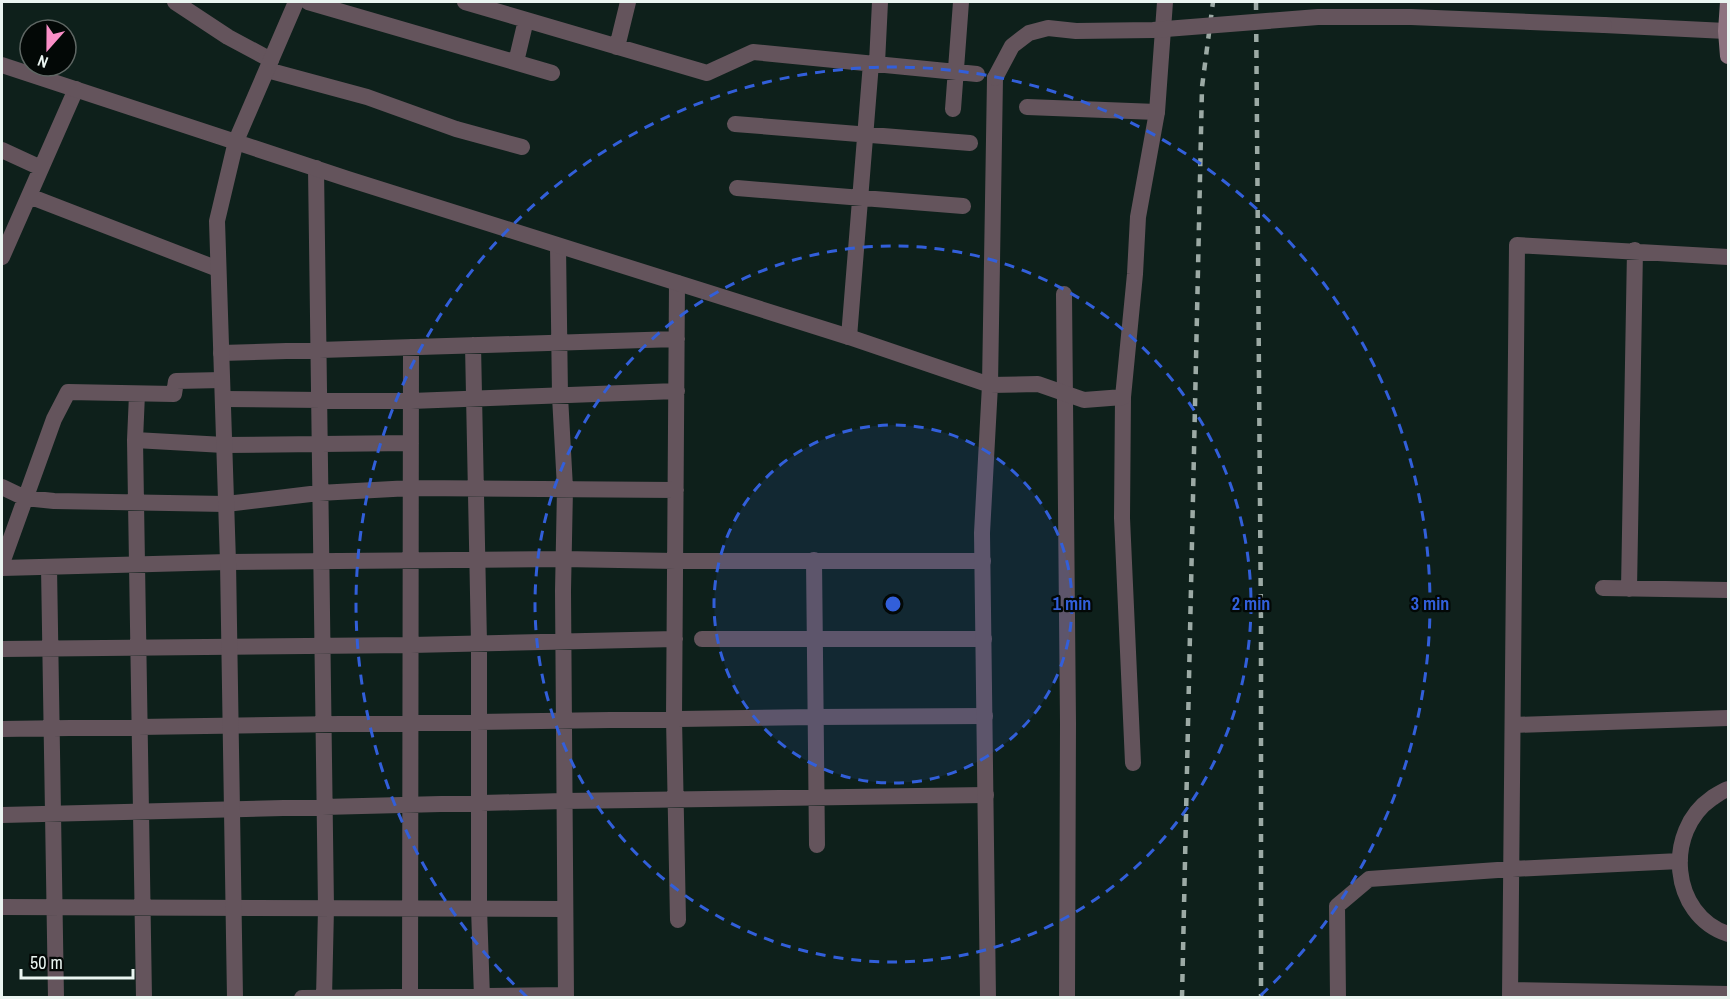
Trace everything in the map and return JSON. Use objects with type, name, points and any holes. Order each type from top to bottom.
[{"type":"main road","points":[[1728,4],[1726,31],[1728,56]]},
{"type":"street","points":[[174,2],[269,65],[456,129],[522,147]]},
{"type":"street","points":[[235,998],[228,562],[217,221],[236,141],[296,2]]},
{"type":"street","points":[[308,2],[552,72]]},
{"type":"street","points":[[465,2],[707,73],[753,52],[977,74]]},
{"type":"street","points":[[617,47],[628,2]]},
{"type":"street","points":[[849,337],[865,134],[880,2]]},
{"type":"street","points":[[953,109],[961,2]]},
{"type":"street","points":[[1132,763],[1122,518],[1123,397],[1138,217],[1157,111],[1166,2]]},
{"type":"street","points":[[988,998],[982,533],[990,385],[995,78],[1012,46],[1029,33],[1048,28],[1076,31],[1153,30],[1318,17],[1446,18],[1726,31]]},
{"type":"street","points":[[516,62],[526,20]]},
{"type":"street","points":[[2,65],[558,246],[849,337],[990,385],[1038,384],[1084,400],[1123,397]]},
{"type":"street","points":[[2,257],[6,234],[29,196],[76,89]]},
{"type":"street","points":[[1027,107],[1157,111]]},
{"type":"street","points":[[735,124],[970,143]]},
{"type":"street","points":[[2,150],[41,168]]},
{"type":"street","points":[[316,168],[326,908],[324,997]]},
{"type":"street","points":[[737,188],[963,206]]},
{"type":"street","points":[[29,196],[218,269]]},
{"type":"street","points":[[1728,257],[1517,245],[1510,994],[1728,994]]},
{"type":"street","points":[[302,998],[566,996],[563,720],[565,488],[560,396],[558,246]]},
{"type":"street","points":[[1629,589],[1635,250]]},
{"type":"street","points":[[677,283],[674,718],[678,920]]},
{"type":"street","points":[[1064,294],[1068,723],[1067,998]]},
{"type":"street","points":[[221,353],[677,339]]},
{"type":"street","points":[[473,345],[479,644],[479,908],[482,997]]},
{"type":"street","points":[[410,997],[411,347]]},
{"type":"street","points":[[2,562],[54,419],[68,392],[174,394],[176,381],[222,380]]},
{"type":"street","points":[[222,399],[411,401],[677,391]]},
{"type":"street","points":[[137,394],[135,440],[144,998]]},
{"type":"street","points":[[135,440],[224,444],[411,443]]},
{"type":"street","points":[[2,487],[25,498],[137,504],[226,504],[319,493],[411,488],[676,490]]},
{"type":"street","points":[[2,568],[411,560],[983,561]]},
{"type":"street","points":[[814,560],[817,845]]},
{"type":"street","points":[[49,567],[56,998]]},
{"type":"street","points":[[1603,588],[1728,590]]},
{"type":"street","points":[[2,649],[479,644],[675,639]]},
{"type":"street","points":[[702,639],[984,639]]},
{"type":"street","points":[[2,729],[674,718],[985,716]]},
{"type":"street","points":[[1513,725],[1728,718]]},
{"type":"street","points":[[1728,789],[1703,804],[1688,824],[1680,848],[1680,873],[1687,897],[1702,917],[1728,934]]},
{"type":"street","points":[[2,815],[564,801],[986,795]]},
{"type":"street","points":[[1338,998],[1337,906],[1369,879],[1512,868],[1680,861]]},
{"type":"street","points":[[2,907],[564,909]]},
{"type":"railway","points":[[1182,998],[1202,87],[1213,2]]},
{"type":"railway","points":[[1256,2],[1261,626],[1261,998]]}]
